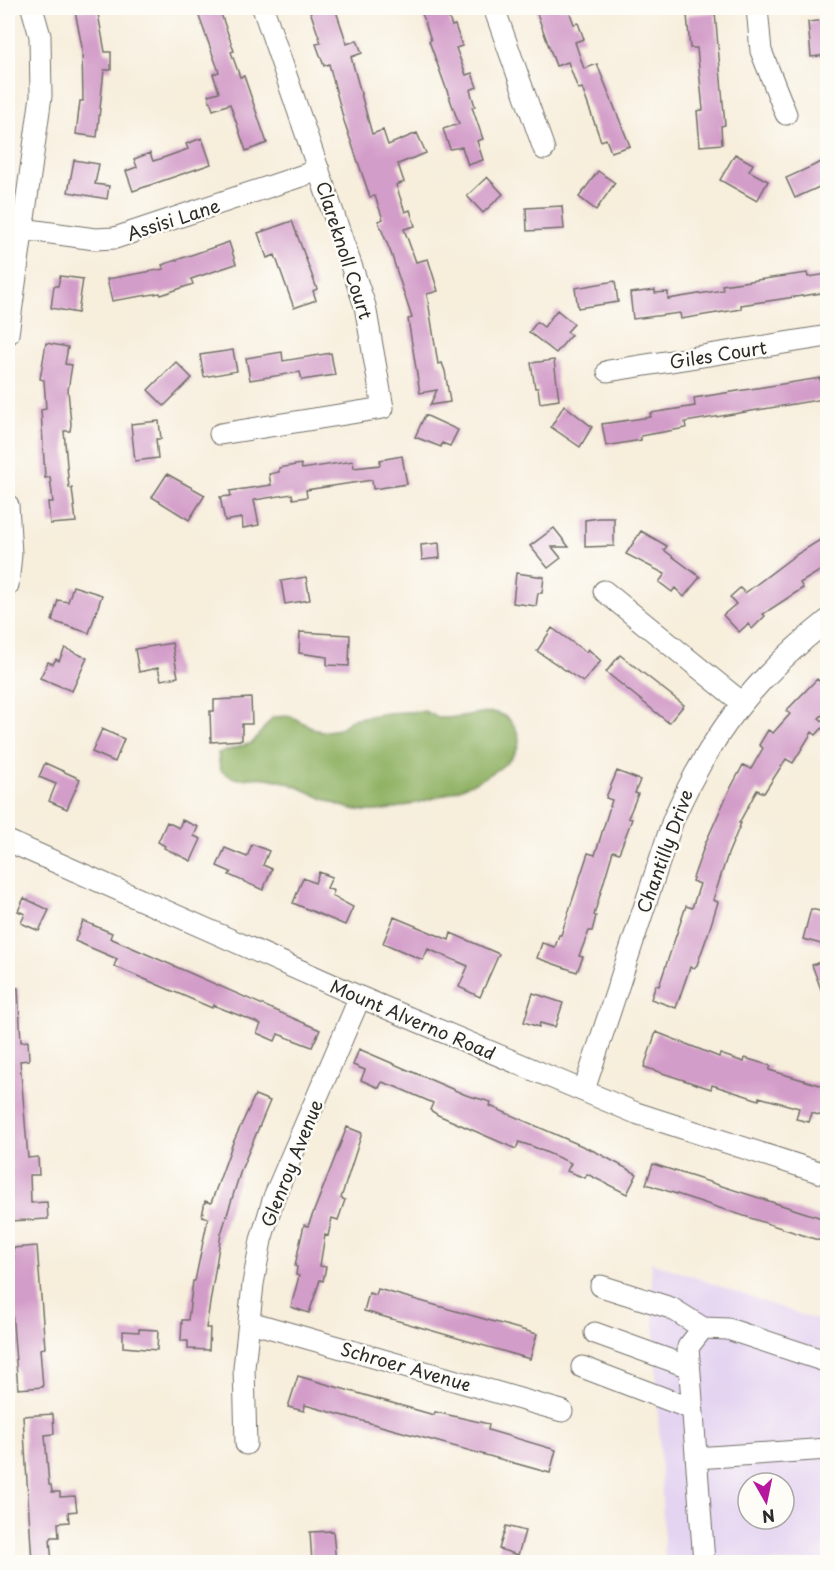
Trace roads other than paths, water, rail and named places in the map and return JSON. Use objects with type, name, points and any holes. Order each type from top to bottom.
[{"type":"street","points":[[8,334],[43,69],[40,36],[32,8]]},
{"type":"street","name":"Clareknoll Court","points":[[220,434],[383,408],[365,306],[263,8]]},
{"type":"street","points":[[494,8],[544,149]]},
{"type":"street","points":[[757,8],[761,51],[786,114]]},
{"type":"street","name":"Assisi Lane","points":[[22,229],[95,239],[116,238],[319,170]]},
{"type":"street","name":"Giles Court","points":[[608,371],[828,336]]},
{"type":"street","points":[[8,505],[11,554],[8,585]]},
{"type":"street","points":[[604,591],[741,702]]},
{"type":"street","name":"Chantilly Drive","points":[[584,1090],[673,820],[706,752],[741,702],[767,673],[828,620]]},
{"type":"street","name":"Mount Alverno Road","points":[[8,841],[360,997],[636,1113],[828,1175]]},
{"type":"street","name":"Glenroy Avenue","points":[[246,1444],[244,1368],[253,1284],[261,1240],[274,1197],[360,997]]},
{"type":"street","points":[[601,1286],[671,1308],[704,1328],[728,1329],[828,1362]]},
{"type":"street","name":"Schroer Avenue","points":[[250,1322],[562,1411]]},
{"type":"street","points":[[704,1328],[688,1347],[704,1563]]},
{"type":"street","points":[[595,1333],[689,1367]]},
{"type":"street","points":[[582,1367],[692,1409]]},
{"type":"street","points":[[696,1458],[828,1449]]}]
